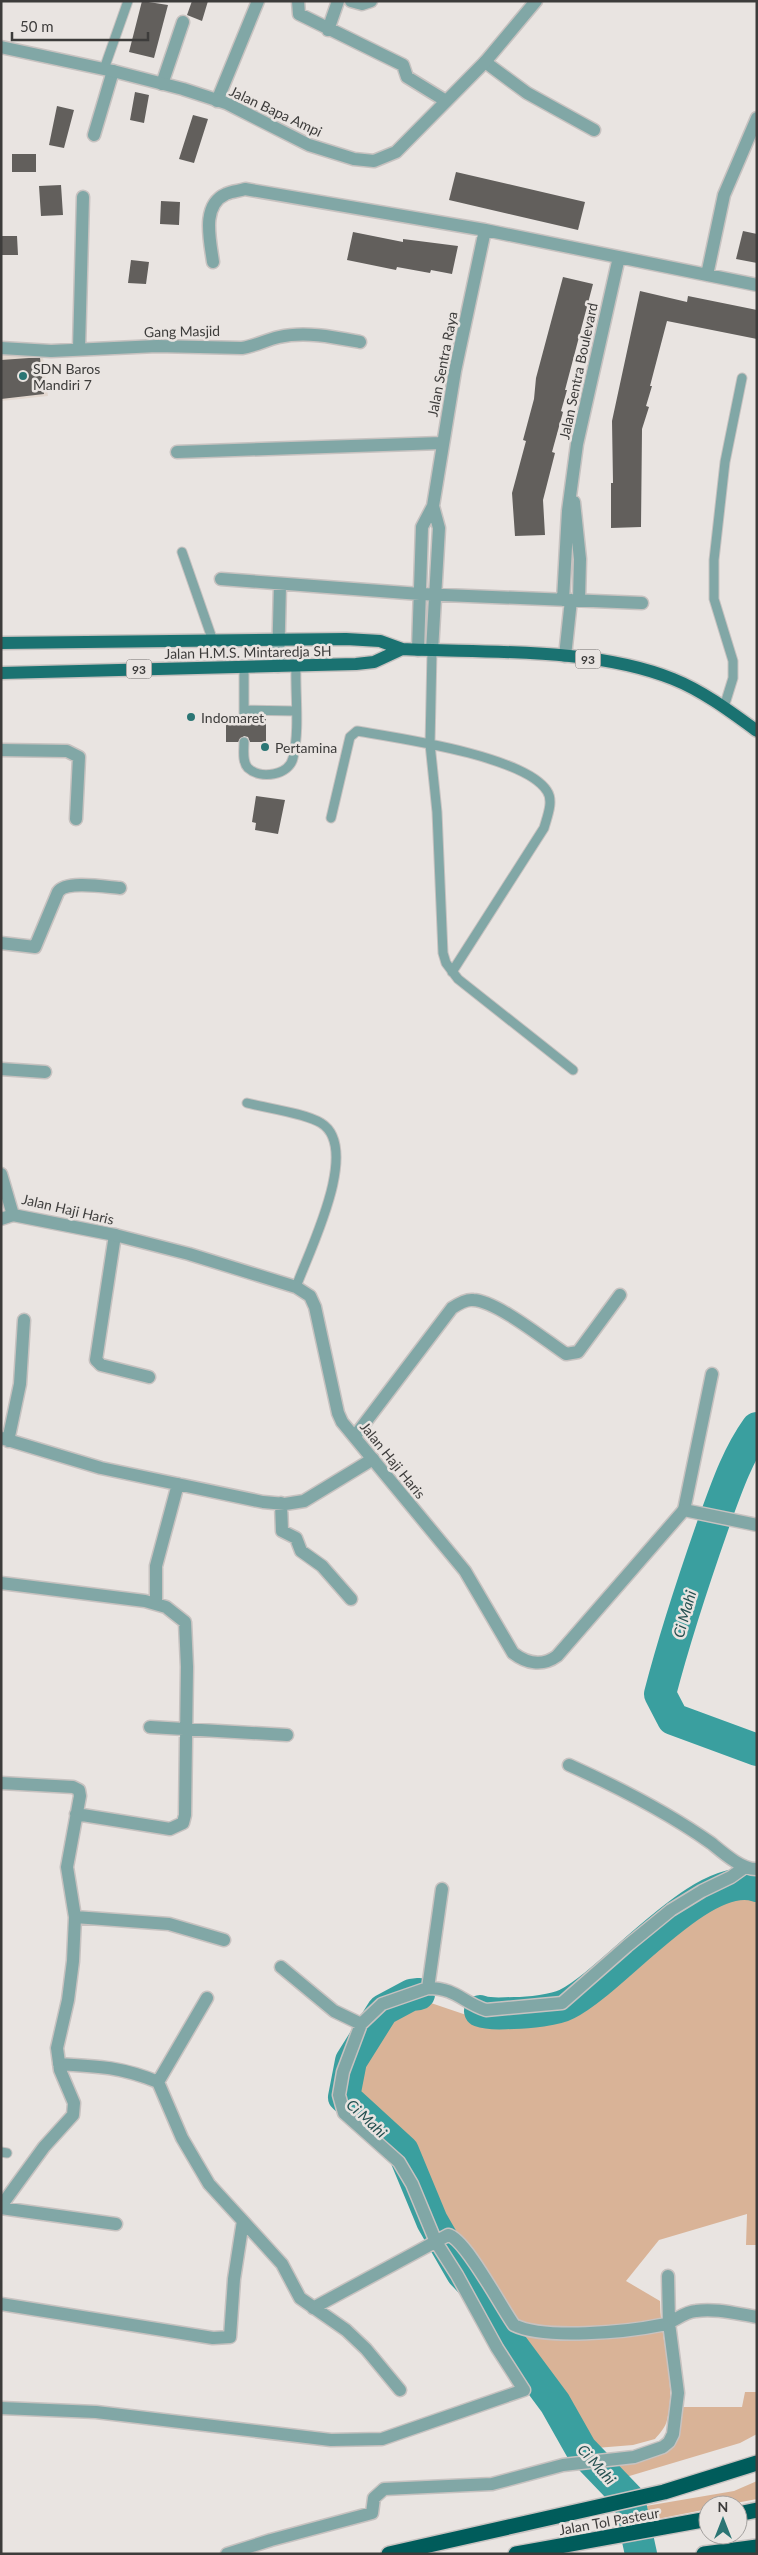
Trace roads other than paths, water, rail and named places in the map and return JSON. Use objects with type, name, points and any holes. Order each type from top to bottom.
[{"type":"highway","points":[[389,2554],[664,2492],[757,2463]]},
{"type":"highway","name":"Jalan Tol Pasteur","points":[[516,2554],[698,2521]]},
{"type":"highway","points":[[704,2554],[757,2547]]},
{"type":"main road","name":"Jalan H.M.S. Mintaredja SH","points":[[1,643],[365,640],[380,641],[402,650],[565,656],[613,662],[673,679],[724,707],[757,731]]},
{"type":"main road","name":"Jalan H.M.S. Mintaredja SH","points":[[1,673],[296,666],[374,662],[402,650]]},
{"type":"street","points":[[218,101],[258,1]]},
{"type":"street","points":[[298,1],[299,14],[328,30],[403,65],[407,76],[446,101]]},
{"type":"street","points":[[328,30],[338,1]]},
{"type":"street","points":[[351,1],[366,4],[372,1]]},
{"type":"street","name":"Jalan Bapa Ampi","points":[[1,47],[109,70],[218,101],[309,145],[354,159],[374,161],[396,152],[485,62],[531,3]]},
{"type":"street","points":[[162,84],[183,22]]},
{"type":"street","points":[[485,62],[527,93],[594,130]]},
{"type":"street","points":[[94,135],[109,70]]},
{"type":"street","points":[[707,275],[724,195],[753,134],[757,118]]},
{"type":"street","points":[[213,262],[208,225],[214,203],[226,194],[245,189],[485,230],[757,285]]},
{"type":"street","points":[[79,349],[83,197]]},
{"type":"street","name":"Jalan Sentra Raya","points":[[418,650],[422,527],[433,506],[441,443],[485,230]]},
{"type":"street","name":"Jalan Sentra Boulevard","points":[[565,656],[571,600],[568,511],[577,444],[619,257]]},
{"type":"street","name":"Gang Masjid","points":[[1,348],[51,351],[215,346],[242,348],[254,346],[281,336],[326,335],[360,342]]},
{"type":"street","points":[[177,452],[249,448],[441,443]]},
{"type":"street","name":"Jalan Sentra Raya","points":[[432,651],[439,528],[433,506]]},
{"type":"street","points":[[221,579],[280,585],[420,594],[642,604]]},
{"type":"street","points":[[278,666],[280,585]]},
{"type":"street","points":[[1,750],[68,751],[79,756],[76,819]]},
{"type":"street","points":[[1,943],[35,947],[58,892],[62,887],[72,885],[120,888]]},
{"type":"street","points":[[1,1069],[45,1072]]},
{"type":"street","name":"Jalan Haji Haris","points":[[1,1174],[7,1217],[115,1235],[189,1254],[296,1287],[310,1296],[315,1307],[338,1413],[373,1459],[465,1571],[513,1653],[529,1662],[545,1662],[557,1656],[684,1510]]},
{"type":"street","points":[[115,1235],[96,1360],[101,1365],[149,1377]]},
{"type":"street","points":[[355,1436],[452,1308],[459,1304],[472,1299],[491,1304],[566,1354],[572,1354],[578,1352],[620,1295]]},
{"type":"street","points":[[24,1320],[20,1384],[5,1440],[101,1468],[281,1503],[304,1501],[373,1459]]},
{"type":"street","points":[[712,1374],[684,1510],[757,1525]]},
{"type":"street","points":[[156,1604],[156,1566],[178,1484]]},
{"type":"street","points":[[281,1503],[282,1531],[296,1538],[301,1551],[322,1566],[351,1599]]},
{"type":"street","points":[[1,1583],[156,1604],[173,1611],[185,1622],[187,1728],[185,1815],[183,1823],[178,1827],[170,1829],[76,1814]]},
{"type":"street","points":[[150,1727],[287,1736]]},
{"type":"street","points":[[569,1765],[606,1782],[700,1836],[751,1868]]},
{"type":"street","points":[[1,1783],[73,1787],[79,1790],[80,1796],[67,1867],[75,1917],[73,1961],[68,2000],[57,2048],[59,2064],[74,2103],[72,2118],[44,2147],[1,2207],[116,2224]]},
{"type":"street","points":[[1,2408],[96,2412],[331,2440],[382,2439],[524,2390],[497,2348],[399,2162],[344,2113],[340,2102],[343,2072],[361,2024],[382,2004],[428,1988],[444,1988],[453,1991],[475,2006],[486,2010],[562,2002],[626,1946],[671,1910],[702,1891],[751,1868]]},
{"type":"street","points":[[428,1988],[442,1888]]},
{"type":"street","points":[[75,1917],[169,1924],[224,1940]]},
{"type":"street","points":[[281,1967],[334,2011],[361,2024]]},
{"type":"street","points":[[158,2082],[207,1998]]},
{"type":"street","points":[[59,2064],[104,2066],[132,2071],[158,2082],[182,2138],[209,2184],[282,2264],[300,2298],[346,2330],[366,2349],[400,2390]]},
{"type":"street","points":[[1,2304],[228,2339],[230,2337],[234,2279],[243,2221]]},
{"type":"street","points":[[313,2308],[439,2239],[454,2236],[469,2253],[514,2325],[526,2331],[595,2332],[669,2323],[679,2316],[696,2310],[713,2310],[757,2317]]},
{"type":"street","points":[[228,2554],[271,2540],[372,2514],[374,2498],[384,2489],[492,2484],[584,2462],[634,2457],[663,2447],[669,2442],[673,2434],[678,2394],[669,2323],[668,2276]]},
{"type":"lane","points":[[109,70],[128,1]]},
{"type":"lane","points":[[724,707],[734,678],[734,662],[714,599],[714,560],[725,462],[742,378]]},
{"type":"lane","points":[[182,552],[213,641]]},
{"type":"lane","points":[[432,651],[430,744],[438,812],[443,953],[452,972],[573,1070]]},
{"type":"lane","points":[[244,742],[244,759],[248,767],[261,773],[284,772],[293,759],[296,666]]},
{"type":"lane","points":[[244,667],[244,714],[295,710]]},
{"type":"lane","points":[[331,818],[353,733],[357,731],[430,744],[486,759],[519,771],[540,782],[548,793],[550,808],[544,828],[452,972]]},
{"type":"lane","points":[[247,1103],[322,1123],[334,1139],[337,1159],[333,1188],[296,1287]]},
{"type":"waterway","name":"Ci Mahi","points":[[757,1428],[738,1461],[718,1510],[685,1608],[660,1694],[673,1719],[757,1750]]},
{"type":"waterway","name":"Ci Mahi","points":[[480,2011],[493,2013],[527,2012],[567,2004],[587,1991],[685,1909],[711,1893],[735,1885],[757,1886]]},
{"type":"waterway","name":"Ci Mahi","points":[[419,1994],[411,1995],[383,2010],[351,2061],[344,2097],[403,2151],[432,2221],[462,2273],[489,2302],[503,2333],[555,2403],[581,2449],[629,2499],[641,2554]]},
{"type":"place","name":"SDN Baros Mandiri 7","points":[[23,376]]},
{"type":"place","name":"Indomaret","points":[[191,717]]},
{"type":"place","name":"Pertamina","points":[[265,747]]}]
